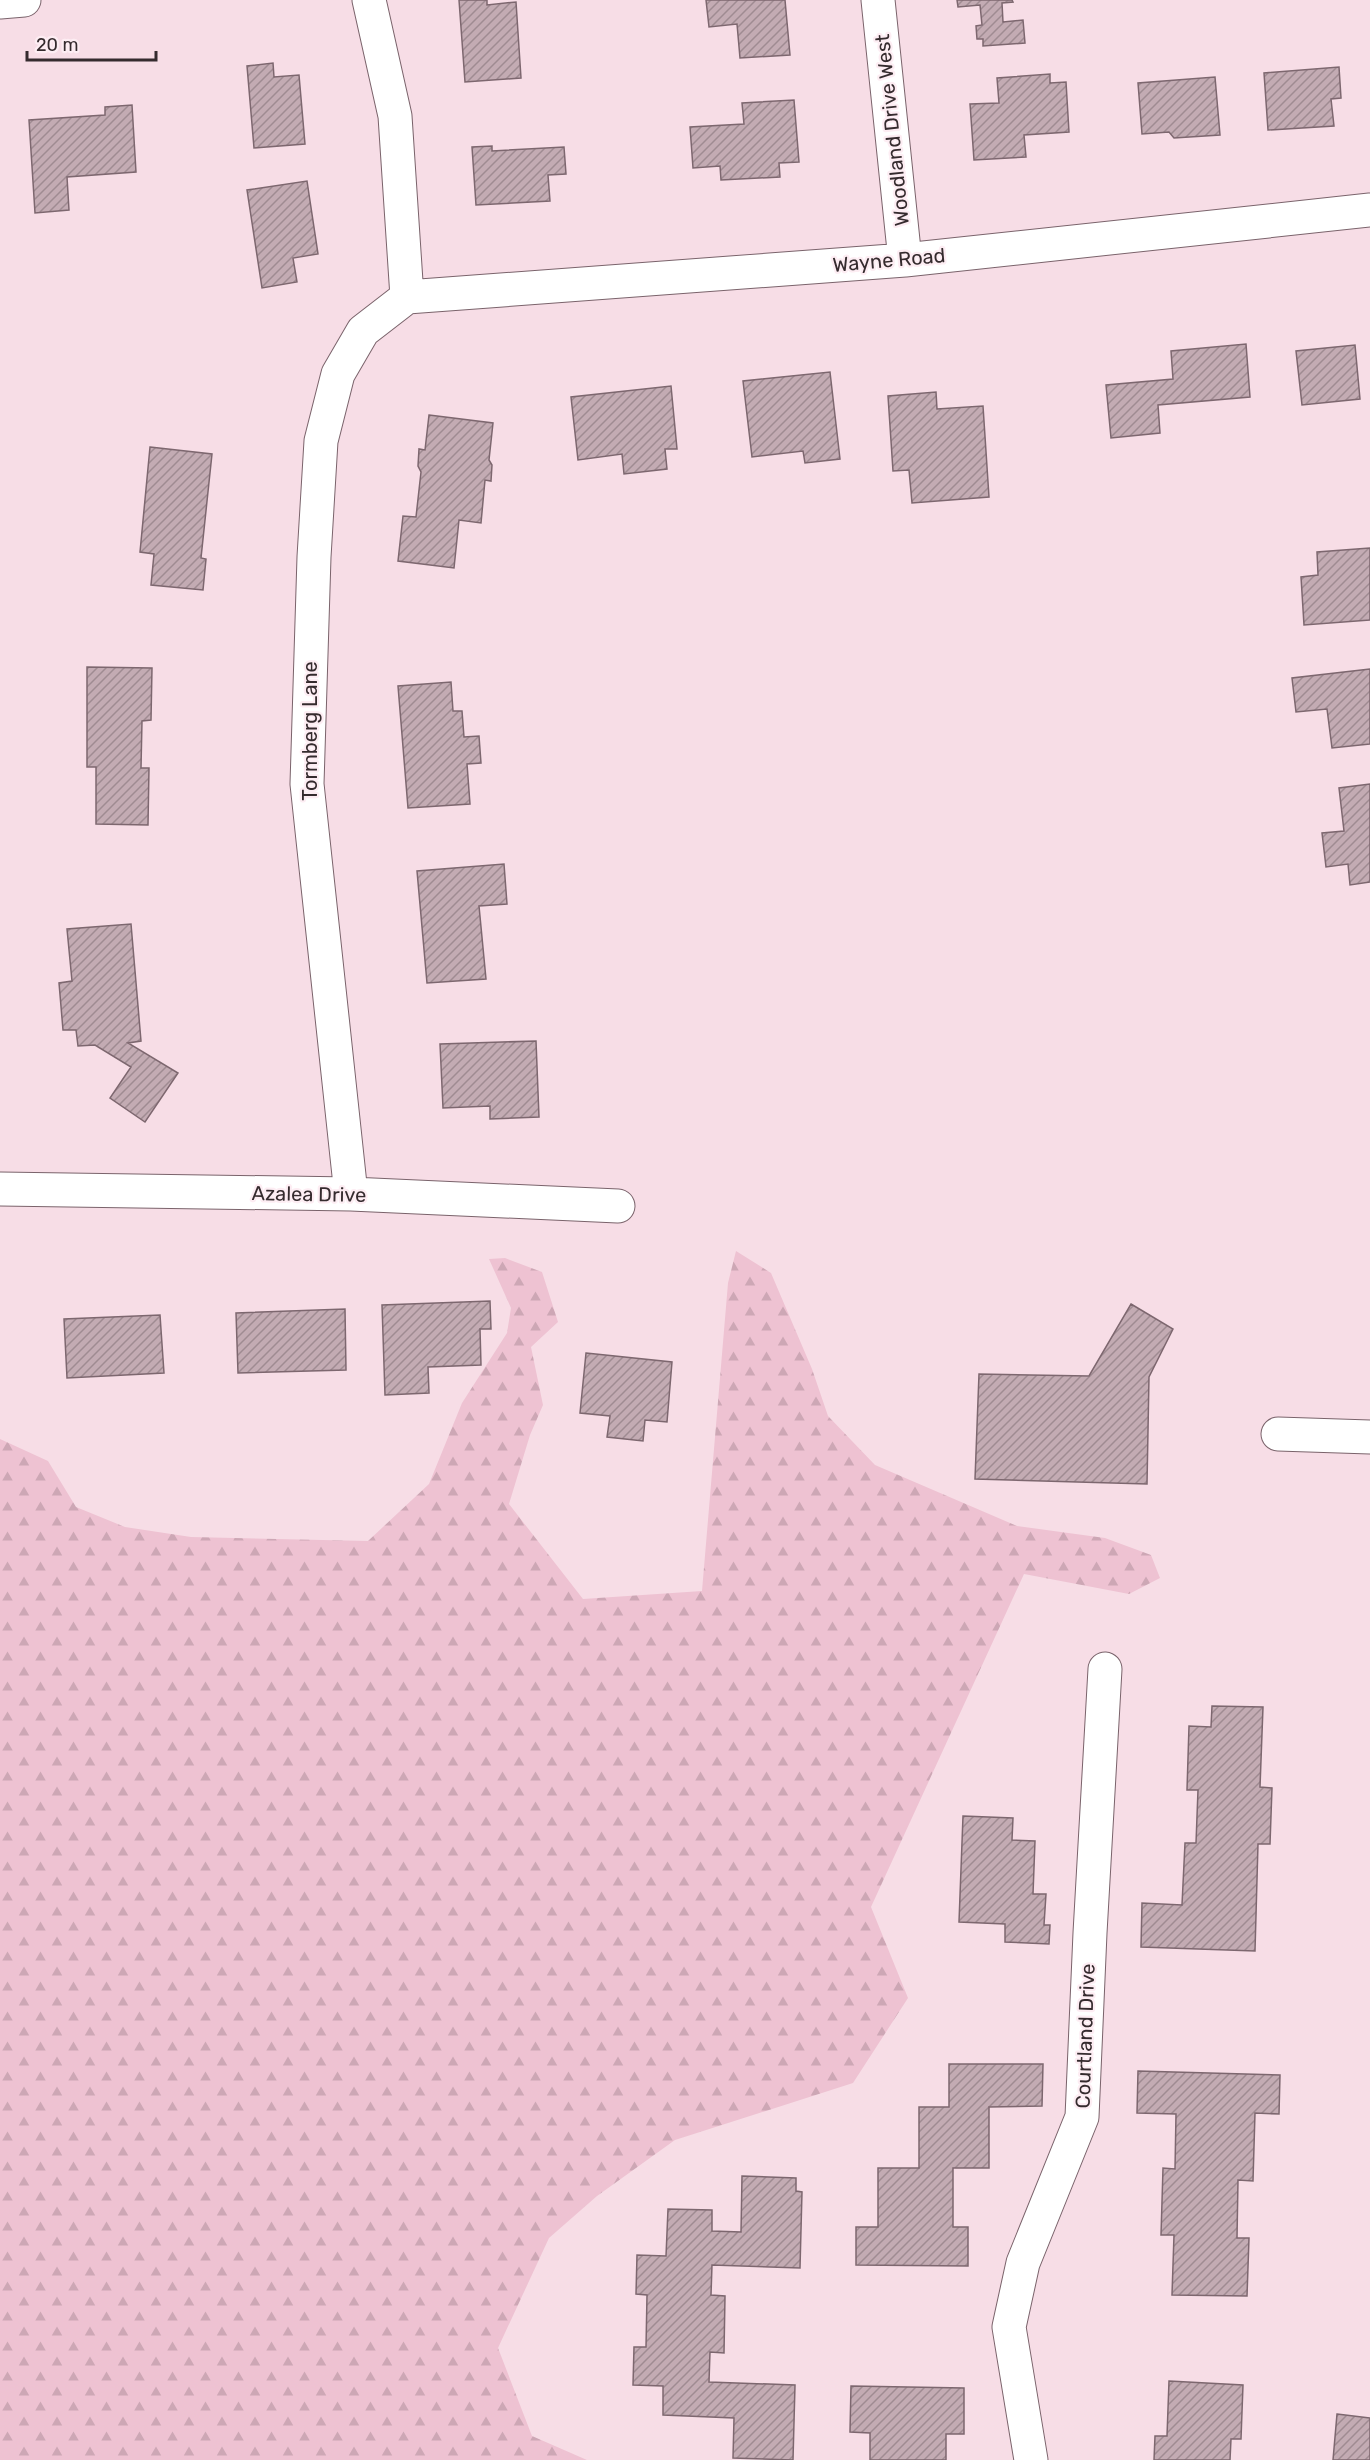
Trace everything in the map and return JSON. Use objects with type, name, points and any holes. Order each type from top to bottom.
[{"type":"street","points":[[0,2],[24,0]]},
{"type":"street","points":[[369,0],[395,116],[407,297]]},
{"type":"street","name":"Woodland Drive West","points":[[878,0],[906,260]]},
{"type":"street","name":"Wayne Road","points":[[407,297],[906,260],[1370,210]]},
{"type":"street","name":"Tormberg Lane","points":[[351,1194],[307,784],[321,441],[338,374],[363,331],[407,297]]},
{"type":"street","name":"Azalea Drive","points":[[0,1189],[351,1194],[618,1206]]},
{"type":"street","points":[[1278,1434],[1370,1437]]},
{"type":"street","name":"Courtland Drive","points":[[1031,2460],[1009,2327],[1023,2263],[1082,2117],[1105,1669]]},
{"type":"green space","points":[[736,1251],[771,1273],[812,1369],[828,1416],[875,1465],[1017,1526],[1105,1538],[1151,1555],[1160,1578],[1129,1594],[1024,1574],[871,1907],[908,1998],[853,2083],[675,2140],[597,2196],[549,2238],[498,2348],[532,2436],[587,2460],[0,2460],[0,1439],[48,1461],[76,1507],[125,1527],[191,1537],[368,1541],[429,1484],[462,1403],[507,1333],[511,1308],[489,1259],[505,1258],[542,1272],[558,1322],[531,1347],[543,1405],[530,1435],[509,1504],[583,1599],[702,1591],[728,1283]]},
{"type":"building","points":[[459,0],[487,0],[487,5],[516,2],[521,78],[465,82]]},
{"type":"building","points":[[706,0],[785,0],[790,55],[740,58],[737,24],[709,27]]},
{"type":"building","points":[[957,0],[1012,0],[1013,2],[1002,3],[1003,22],[1023,20],[1025,43],[983,46],[983,39],[977,39],[976,26],[982,25],[980,5],[958,7]]},
{"type":"building","points":[[273,63],[274,77],[299,75],[305,144],[254,148],[247,66]]},
{"type":"building","points":[[1339,67],[1341,98],[1331,99],[1334,126],[1268,130],[1264,73]]},
{"type":"building","points":[[1050,74],[1050,83],[1066,82],[1069,132],[1024,135],[1026,157],[974,160],[970,104],[999,103],[997,78]]},
{"type":"building","points":[[1215,77],[1220,135],[1174,138],[1169,132],[1142,134],[1138,83]]},
{"type":"building","points":[[794,100],[799,162],[779,163],[780,177],[721,180],[720,166],[693,168],[690,127],[744,124],[742,103]]},
{"type":"building","points":[[132,105],[136,172],[67,177],[69,210],[35,213],[29,120],[105,115],[105,107]]},
{"type":"building","points":[[492,146],[492,151],[564,147],[566,174],[548,175],[550,201],[476,205],[472,147]]},
{"type":"building","points":[[307,181],[318,254],[293,258],[297,282],[262,288],[247,190]]},
{"type":"building","points":[[1246,344],[1250,397],[1158,405],[1160,433],[1111,438],[1106,385],[1173,379],[1171,351]]},
{"type":"building","points":[[1355,345],[1360,399],[1302,405],[1296,351]]},
{"type":"building","points":[[830,372],[840,459],[805,463],[803,451],[752,457],[743,381]]},
{"type":"building","points":[[671,386],[677,449],[665,449],[667,469],[624,474],[622,454],[578,460],[571,397]]},
{"type":"building","points":[[936,392],[937,409],[983,406],[989,497],[912,503],[909,470],[893,471],[888,396]]},
{"type":"building","points":[[429,415],[493,423],[489,460],[492,465],[491,481],[485,480],[481,523],[459,520],[454,568],[398,561],[403,516],[416,517],[421,472],[418,466],[419,449],[425,450]]},
{"type":"building","points":[[150,447],[212,454],[201,558],[206,559],[203,590],[151,585],[154,554],[140,552]]},
{"type":"building","points":[[1370,548],[1370,620],[1304,625],[1301,577],[1318,575],[1317,552]]},
{"type":"building","points":[[87,667],[152,668],[151,720],[142,721],[141,768],[149,768],[148,825],[96,824],[96,767],[87,767]]},
{"type":"building","points":[[1370,669],[1370,744],[1332,748],[1327,709],[1296,712],[1292,678]]},
{"type":"building","points":[[451,682],[453,711],[462,711],[464,737],[479,736],[481,763],[467,764],[470,804],[408,808],[398,686]]},
{"type":"building","points":[[1370,784],[1370,882],[1350,885],[1348,864],[1326,867],[1322,833],[1344,831],[1339,788]]},
{"type":"building","points":[[504,864],[507,904],[479,906],[486,979],[427,983],[417,871]]},
{"type":"building","points":[[131,924],[141,1041],[128,1043],[178,1073],[145,1122],[110,1098],[131,1067],[95,1045],[78,1046],[76,1030],[63,1030],[59,983],[72,981],[67,929]]},
{"type":"building","points":[[536,1041],[539,1117],[490,1119],[490,1106],[443,1108],[440,1044]]},
{"type":"building","points":[[490,1301],[491,1329],[480,1329],[481,1365],[428,1367],[429,1393],[385,1395],[382,1305]]},
{"type":"building","points":[[1131,1304],[1173,1329],[1149,1377],[1147,1484],[975,1479],[979,1374],[1089,1376]]},
{"type":"building","points":[[345,1309],[346,1370],[238,1373],[236,1313]]},
{"type":"building","points":[[160,1315],[164,1373],[67,1378],[64,1319]]},
{"type":"building","points":[[586,1353],[672,1362],[667,1422],[645,1420],[643,1441],[607,1437],[610,1416],[580,1413]]},
{"type":"building","points":[[1212,1706],[1263,1707],[1260,1787],[1272,1788],[1270,1844],[1258,1844],[1255,1951],[1141,1947],[1142,1903],[1182,1905],[1185,1843],[1196,1843],[1198,1790],[1187,1790],[1189,1726],[1211,1727]]},
{"type":"building","points":[[963,1816],[1013,1818],[1012,1840],[1035,1841],[1033,1894],[1046,1894],[1044,1925],[1050,1925],[1049,1944],[1005,1942],[1005,1924],[959,1922]]},
{"type":"building","points":[[949,2064],[1043,2064],[1042,2106],[989,2107],[989,2168],[953,2168],[953,2227],[968,2227],[968,2266],[856,2265],[856,2227],[878,2227],[878,2168],[919,2168],[919,2107],[949,2107]]},
{"type":"building","points":[[1138,2071],[1280,2075],[1279,2114],[1255,2113],[1253,2181],[1238,2180],[1237,2238],[1249,2238],[1247,2296],[1172,2295],[1174,2235],[1161,2235],[1163,2168],[1175,2169],[1176,2114],[1137,2113]]},
{"type":"building","points":[[742,2176],[796,2178],[796,2191],[802,2192],[800,2268],[712,2265],[711,2295],[725,2296],[724,2353],[710,2352],[709,2382],[795,2385],[793,2460],[733,2458],[734,2418],[663,2415],[663,2386],[633,2385],[634,2347],[646,2347],[647,2295],[636,2294],[637,2255],[666,2256],[668,2209],[712,2210],[712,2231],[741,2232]]},
{"type":"building","points":[[1169,2381],[1243,2385],[1241,2439],[1231,2439],[1230,2460],[1154,2460],[1155,2436],[1167,2436]]},
{"type":"building","points":[[851,2386],[964,2388],[964,2434],[946,2434],[946,2460],[870,2460],[870,2433],[850,2432]]},
{"type":"building","points":[[1337,2414],[1370,2418],[1370,2460],[1333,2460]]}]
